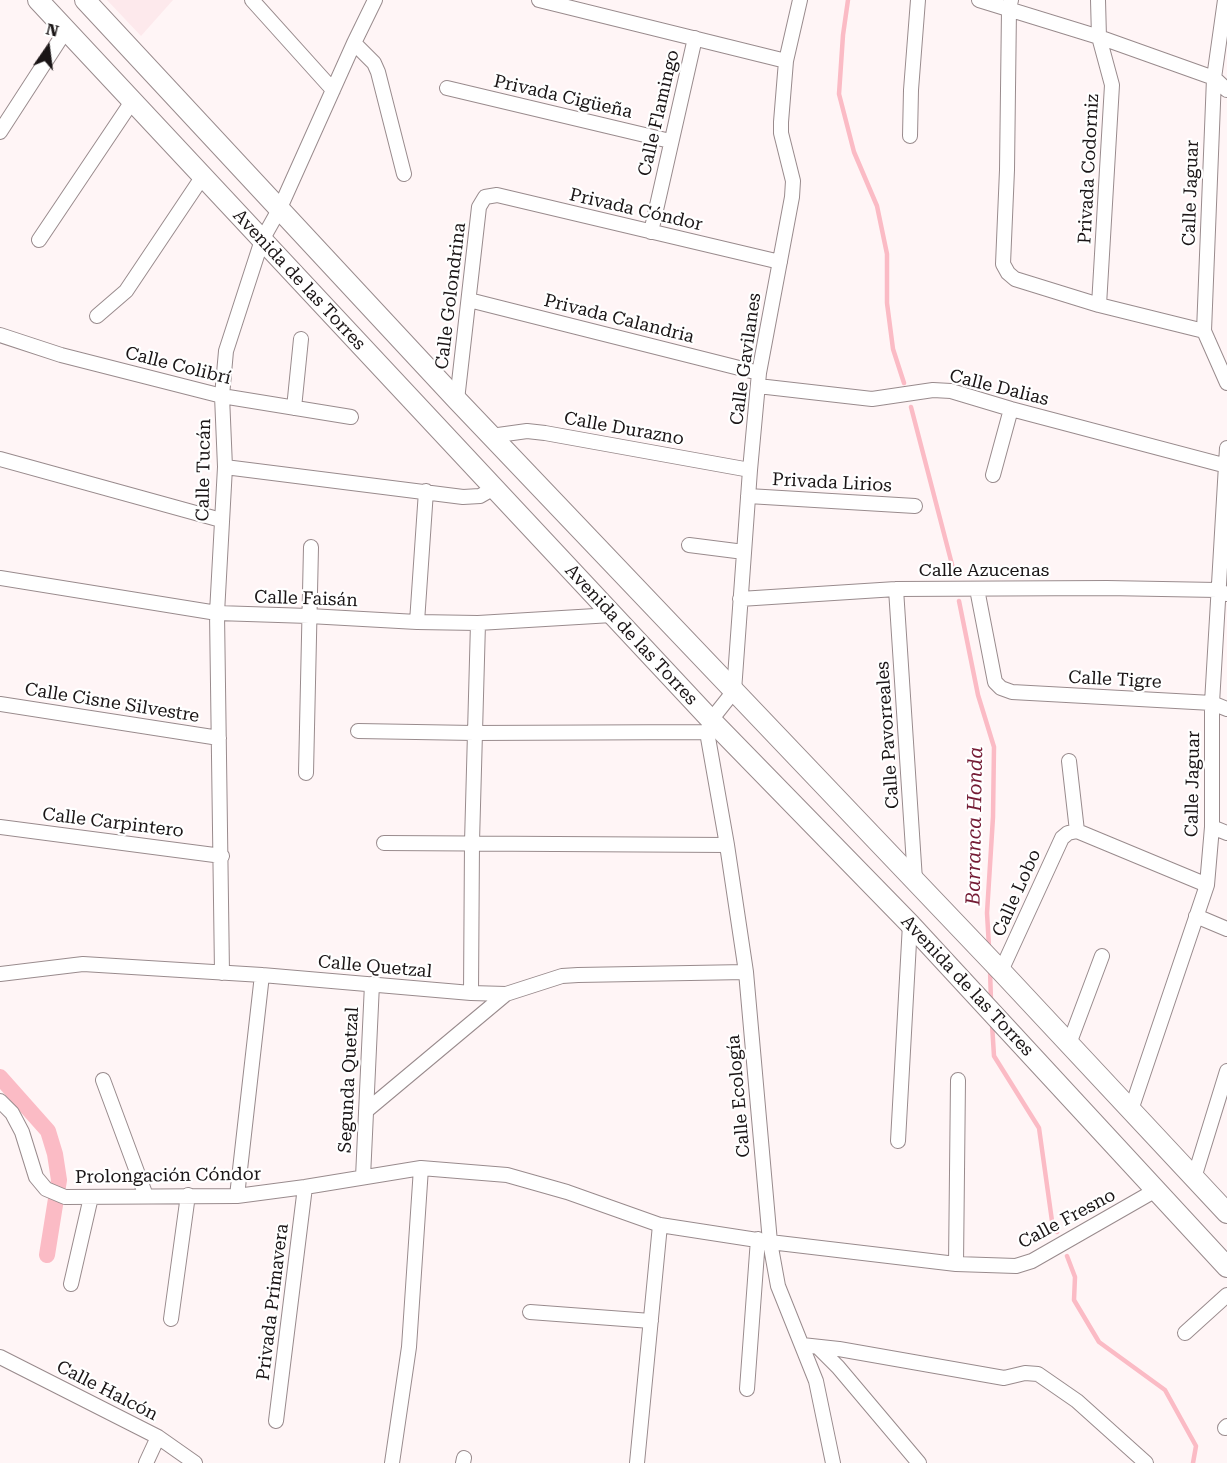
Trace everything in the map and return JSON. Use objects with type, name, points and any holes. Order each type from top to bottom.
[{"type":"main road","name":"Avenida de las Torres","points":[[38,0],[612,615],[709,726],[909,924],[1227,1267]]},
{"type":"main road","name":"Avenida de las Torres","points":[[85,0],[457,400],[915,879],[1227,1214]]},
{"type":"street","points":[[252,0],[333,90]]},
{"type":"street","name":"Calle Tucán","points":[[222,973],[217,613],[225,467],[222,396],[226,351],[262,240],[280,208],[375,0]]},
{"type":"street","points":[[539,0],[786,61]]},
{"type":"street","name":"Calle Gavilanes","points":[[734,691],[759,380],[792,197],[793,182],[781,133],[786,61],[800,0]]},
{"type":"street","points":[[910,136],[918,0]]},
{"type":"street","points":[[979,0],[1010,5],[1214,78],[1227,90]]},
{"type":"street","name":"Privada Codorniz","points":[[1098,0],[1099,37],[1112,85],[1099,305]]},
{"type":"street","name":"Calle Jaguar","points":[[1225,0],[1214,78],[1204,331],[1227,383]]},
{"type":"street","points":[[1010,5],[1003,264],[1008,273],[1015,279],[1099,305],[1204,331]]},
{"type":"street","points":[[0,132],[66,30]]},
{"type":"street","name":"Calle Flamingo","points":[[651,232],[695,38]]},
{"type":"street","points":[[354,43],[374,63],[378,72],[404,174]]},
{"type":"street","name":"Privada Cigüeña","points":[[447,88],[670,141]]},
{"type":"street","points":[[39,240],[133,100]]},
{"type":"street","points":[[97,316],[126,291],[203,176]]},
{"type":"street","name":"Privada Cóndor","points":[[485,197],[497,195],[780,262]]},
{"type":"street","name":"Calle Golondrina","points":[[457,400],[479,207],[485,197]]},
{"type":"street","name":"Privada Calandria","points":[[469,300],[759,380]]},
{"type":"street","name":"Calle Colibrí","points":[[0,335],[62,355],[222,396],[351,417]]},
{"type":"street","points":[[294,408],[301,339]]},
{"type":"street","name":"Calle Dalias","points":[[759,380],[872,399],[933,390],[951,391],[1226,466]]},
{"type":"street","points":[[993,476],[1011,409]]},
{"type":"street","name":"Calle Durazno","points":[[491,436],[527,431],[545,433],[750,470]]},
{"type":"street","name":"Calle Jaguar","points":[[1131,1110],[1207,885],[1212,827],[1212,703],[1222,592],[1227,447]]},
{"type":"street","points":[[0,459],[221,520]]},
{"type":"street","points":[[225,467],[464,497],[480,496],[494,488]]},
{"type":"street","points":[[417,622],[426,491]]},
{"type":"street","name":"Privada Lirios","points":[[748,496],[915,506]]},
{"type":"street","points":[[689,545],[744,552]]},
{"type":"street","points":[[306,773],[311,547]]},
{"type":"street","name":"Calle Faisán","points":[[0,578],[217,613],[478,623],[612,615]]},
{"type":"street","name":"Calle Azucenas","points":[[740,599],[896,589],[1222,592]]},
{"type":"street","name":"Calle Pavorreales","points":[[896,589],[915,879]]},
{"type":"street","name":"Calle Tigre","points":[[977,589],[995,682],[1000,688],[1012,692],[1212,703],[1227,709]]},
{"type":"street","points":[[471,993],[474,734],[478,623]]},
{"type":"street","points":[[358,731],[474,734],[709,726],[734,691]]},
{"type":"street","name":"Calle Cisne Silvestre","points":[[0,704],[219,738]]},
{"type":"street","name":"Calle Ecología","points":[[709,726],[746,972],[764,1240],[778,1287],[816,1381],[833,1463]]},
{"type":"street","points":[[1069,761],[1073,832],[1207,885]]},
{"type":"street","name":"Calle Carpintero","points":[[0,827],[222,856]]},
{"type":"street","points":[[1212,827],[1227,833]]},
{"type":"street","name":"Calle Lobo","points":[[1001,971],[1062,838],[1073,832]]},
{"type":"street","points":[[384,843],[727,845]]},
{"type":"street","points":[[1196,916],[1227,929]]},
{"type":"street","points":[[898,1141],[909,924]]},
{"type":"street","points":[[1070,1044],[1102,956]]},
{"type":"street","name":"Calle Quetzal","points":[[0,974],[83,964],[506,994],[562,976],[746,972]]},
{"type":"street","points":[[237,1196],[262,975]]},
{"type":"street","name":"Segunda Quetzal","points":[[363,1177],[372,984]]},
{"type":"street","points":[[366,1111],[506,994]]},
{"type":"street","points":[[1194,1178],[1224,1089],[1227,1071]]},
{"type":"street","points":[[103,1080],[146,1196]]},
{"type":"street","points":[[956,1264],[958,1080]]},
{"type":"street","name":"Prolongación Cóndor","points":[[0,1101],[12,1113],[22,1132],[36,1177],[46,1189],[65,1197],[237,1196],[421,1168],[507,1175],[567,1192],[660,1225]]},
{"type":"street","points":[[392,1463],[409,1347],[421,1168]]},
{"type":"street","name":"Privada Primavera","points":[[276,1421],[305,1187]]},
{"type":"street","name":"Calle Fresno","points":[[660,1225],[956,1264],[1016,1266],[1032,1261],[1156,1191]]},
{"type":"street","points":[[171,1319],[188,1195]]},
{"type":"street","points":[[71,1284],[91,1197]]},
{"type":"street","points":[[637,1463],[660,1225]]},
{"type":"street","points":[[747,1389],[764,1240]]},
{"type":"street","points":[[1185,1333],[1227,1295]]},
{"type":"street","points":[[530,1312],[651,1321]]},
{"type":"street","points":[[802,1345],[1004,1378],[1025,1372],[1038,1374],[1077,1401],[1146,1463]]},
{"type":"street","points":[[818,1347],[838,1367],[919,1463]]},
{"type":"street","name":"Calle Halcón","points":[[0,1357],[158,1437],[195,1463]]},
{"type":"street","points":[[146,1463],[158,1437]]},
{"type":"shaded area","points":[[107,0],[173,0],[141,36]]},
{"type":"waterway","name":"Barranca Honda","points":[[848,0],[839,94],[854,152],[877,206],[887,254],[887,303],[893,349],[904,383]]},
{"type":"waterway","name":"Barranca Honda","points":[[911,407],[955,576]]},
{"type":"waterway","name":"Barranca Honda","points":[[959,601],[978,695],[994,747],[993,817],[987,913],[989,947]]},
{"type":"waterway","name":"Barranca Honda","points":[[990,970],[991,1001]]},
{"type":"waterway","name":"Barranca Honda","points":[[992,1024],[994,1056],[1039,1128],[1052,1221],[1057,1232]]},
{"type":"waterway","points":[[0,1077],[48,1131],[55,1154],[59,1180],[47,1255]]},
{"type":"waterway","name":"Barranca Honda","points":[[1067,1256],[1075,1277],[1074,1300],[1099,1342],[1165,1390],[1196,1446],[1193,1463]]}]
